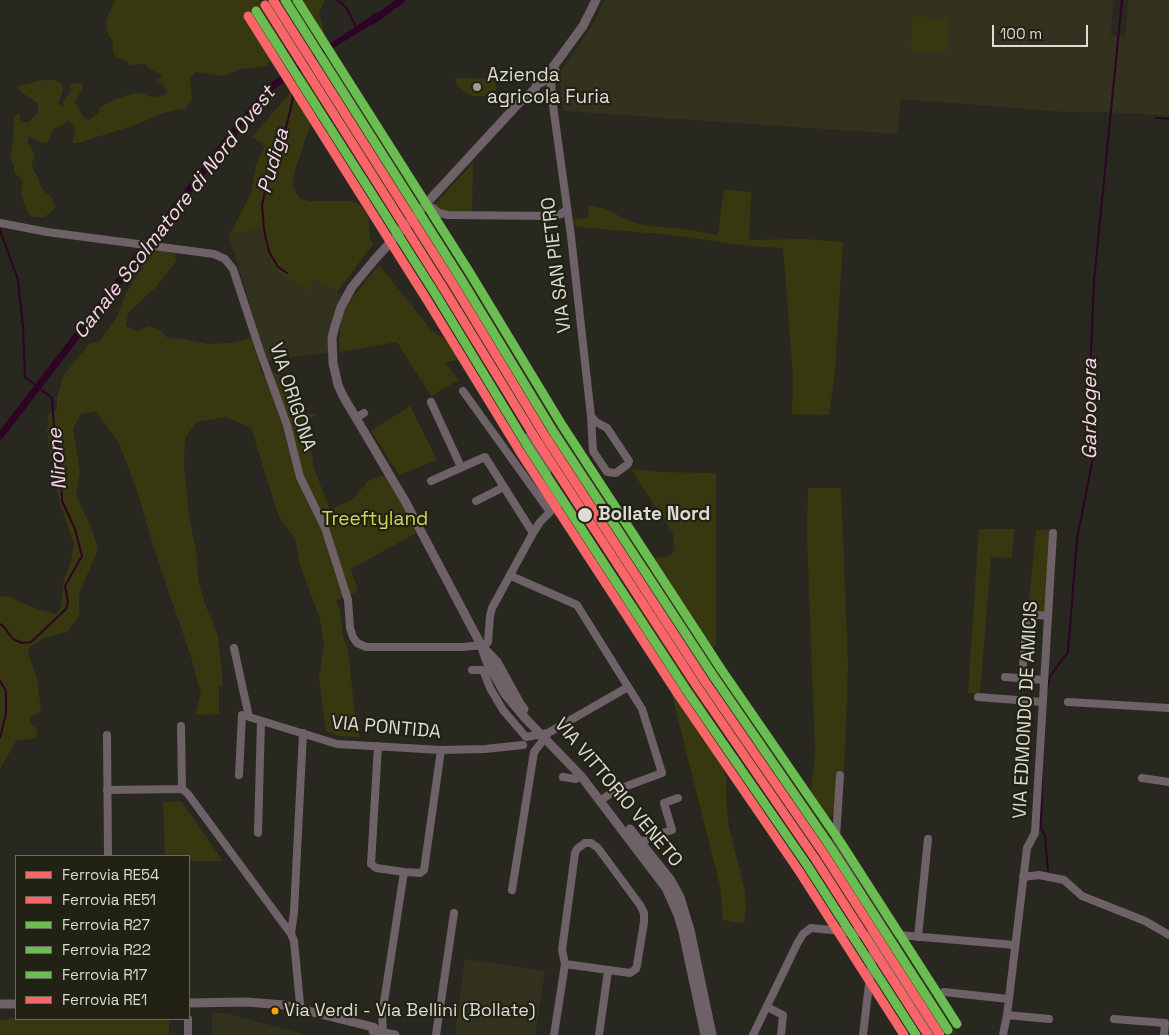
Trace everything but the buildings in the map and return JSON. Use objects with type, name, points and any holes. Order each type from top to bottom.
[{"type":"street","points":[[554,112],[551,105],[539,95],[537,84],[542,82],[583,26],[596,0]]},
{"type":"street","points":[[539,95],[548,96],[559,60]]},
{"type":"street","points":[[542,82],[547,83],[551,89]]},
{"type":"street","name":"VIA SAN PIETRO","points":[[551,89],[567,209],[591,416],[593,451],[607,472],[616,473],[628,464],[629,461],[607,428],[594,421],[591,416]]},
{"type":"street","name":"VIA VITTORIO VENETO","points":[[539,95],[518,104],[376,258],[346,297],[335,326],[332,358],[338,385],[405,501],[505,694],[603,799],[666,888],[678,915],[705,1035]]},
{"type":"street","points":[[433,208],[439,213],[448,215],[555,216],[567,209]]},
{"type":"street","name":"VIA ORIGONA","points":[[1,223],[47,232],[214,254],[225,259],[233,269],[287,425],[300,477],[328,537],[348,600],[352,637],[366,647],[481,645]]},
{"type":"street","points":[[463,391],[550,512]]},
{"type":"street","points":[[432,402],[461,467]]},
{"type":"street","points":[[356,418],[364,412]]},
{"type":"street","points":[[481,645],[488,642],[491,612],[533,533],[560,502],[547,478],[547,466],[528,437]]},
{"type":"street","points":[[431,481],[485,457],[533,533]]},
{"type":"street","points":[[476,501],[504,487]]},
{"type":"street","name":"VIA EDMONDO DE AMICIS","points":[[1003,1035],[1027,848],[1035,833],[1053,533]]},
{"type":"street","points":[[511,576],[578,606],[642,709],[662,773],[627,785],[603,799]]},
{"type":"street","points":[[1022,678],[1027,614],[1048,616]]},
{"type":"street","points":[[234,648],[245,716],[239,775]]},
{"type":"street","points":[[472,670],[483,670],[490,688],[503,710],[526,737],[545,735],[628,687]]},
{"type":"street","points":[[1005,677],[1044,680]]},
{"type":"street","points":[[978,696],[1043,702]]},
{"type":"street","points":[[1068,702],[1169,708]]},
{"type":"street","name":"VIA PONTIDA","points":[[245,716],[337,744],[441,750],[484,749],[523,745]]},
{"type":"street","points":[[258,833],[262,721]]},
{"type":"street","points":[[181,726],[182,789]]},
{"type":"street","points":[[291,934],[294,912],[303,733]]},
{"type":"street","points":[[107,735],[108,855]]},
{"type":"street","points":[[512,890],[534,752],[545,735]]},
{"type":"street","name":"VIA VITTORIO VENETO","points":[[545,735],[603,799]]},
{"type":"street","points":[[378,746],[371,864],[376,868],[404,872],[420,873],[424,870],[441,750]]},
{"type":"street","points":[[563,777],[576,779],[580,775]]},
{"type":"street","points":[[840,775],[836,838],[899,936],[1015,945]]},
{"type":"street","points":[[1142,778],[1169,782]]},
{"type":"street","points":[[107,790],[182,789],[188,794],[291,934],[294,941],[300,1011]]},
{"type":"street","points":[[638,846],[650,837],[672,830],[664,803],[678,798]]},
{"type":"street","points":[[918,937],[928,839]]},
{"type":"street","points":[[554,1035],[565,964],[562,950],[575,853],[581,845],[591,843],[598,848],[640,905],[645,918],[636,969],[630,973],[565,964]]},
{"type":"street","name":"VIA VITTORIO VENETO","points":[[638,846],[670,879],[685,911],[712,1035]]},
{"type":"street","points":[[380,1031],[404,872]]},
{"type":"street","points":[[1023,877],[1039,875],[1064,880],[1082,896],[1153,925],[1169,935]]},
{"type":"street","points":[[436,1035],[454,913]]},
{"type":"street","points":[[753,1035],[802,934],[811,928],[862,933],[871,938],[933,1035]]},
{"type":"street","points":[[863,1035],[874,942]]},
{"type":"street","points":[[599,1035],[608,971]]},
{"type":"street","points":[[944,992],[1008,999]]},
{"type":"street","points":[[190,1003],[268,1002],[373,1027],[395,1035]]},
{"type":"street","points":[[0,1004],[15,1004]]},
{"type":"street","points":[[766,1007],[783,1015],[781,1035]]},
{"type":"street","points":[[1007,1015],[1049,1019]]},
{"type":"street","points":[[1114,1019],[1164,1023],[1164,1035]]},
{"type":"street","points":[[188,1020],[188,1035]]},
{"type":"shaded area","points":[[267,0],[293,0],[321,48],[306,58]]},
{"type":"shaded area","points":[[604,0],[1113,0],[1111,36],[1125,37],[1128,0],[1169,0],[1169,116],[1131,113],[1066,112],[901,99],[897,134],[563,111],[560,84],[561,71],[594,23]]},
{"type":"shaded area","points":[[377,12],[381,19],[333,48],[286,80],[282,74]]},
{"type":"shaded area","points":[[326,55],[418,198],[420,203],[404,220],[357,147],[305,73],[310,66]]},
{"type":"shaded area","points":[[427,213],[437,220],[605,486],[654,558],[958,1035],[936,1035],[819,855],[642,598],[598,529],[587,535],[566,504],[577,496],[411,230]]},
{"type":"shaded area","points":[[261,228],[269,260],[315,280],[346,297],[332,352],[267,361],[229,236]]},
{"type":"shaded area","points":[[465,959],[545,971],[535,1035],[455,1035]]},
{"type":"shaded area","points":[[212,1013],[225,1013],[307,1035],[212,1035]]},
{"type":"green space","points":[[115,0],[259,0],[289,35],[291,45],[276,54],[266,66],[240,69],[224,76],[195,72],[190,77],[192,99],[186,108],[163,113],[138,124],[78,143],[73,143],[76,131],[69,120],[54,129],[47,143],[28,136],[28,143],[35,154],[32,163],[33,170],[38,177],[41,188],[52,198],[55,209],[44,217],[34,217],[26,209],[21,193],[23,181],[14,172],[14,165],[10,157],[14,117],[18,113],[20,114],[20,120],[29,122],[38,112],[38,105],[21,92],[17,86],[43,80],[59,82],[63,91],[58,103],[62,107],[65,98],[70,93],[71,84],[81,83],[83,87],[75,102],[84,118],[89,120],[99,113],[100,107],[115,99],[139,92],[151,97],[166,94],[166,89],[158,81],[162,75],[148,68],[146,64],[131,65],[115,57],[112,48],[113,41],[108,35],[106,23]]},
{"type":"green space","points":[[294,0],[325,0],[319,13],[325,37],[322,41],[316,40],[309,19],[300,11]]},
{"type":"green space","points":[[913,16],[949,19],[946,53],[910,50]]},
{"type":"green space","points":[[305,73],[324,101],[318,108],[310,125],[295,170],[293,187],[301,199],[309,201],[349,201],[357,203],[364,209],[369,220],[370,239],[373,244],[337,292],[315,280],[307,291],[279,273],[267,254],[261,228],[229,236],[251,193],[256,165],[265,146],[252,137],[294,88],[297,75]]},
{"type":"green space","points":[[455,78],[495,79],[497,89],[484,96],[474,96],[464,92],[457,85]]},
{"type":"green space","points":[[473,163],[472,213],[446,212],[434,205]]},
{"type":"green space","points":[[724,189],[751,192],[749,240],[806,239],[843,242],[835,371],[829,415],[792,414],[793,376],[783,248],[749,246],[672,235],[578,227],[574,224],[573,219],[588,218],[589,206],[594,206],[635,223],[718,235]]},
{"type":"green space","name":"Treeftyland","points":[[153,250],[175,253],[176,261],[158,285],[127,314],[126,326],[138,331],[149,326],[160,331],[168,338],[207,344],[230,343],[251,338],[263,376],[274,372],[287,381],[294,397],[298,414],[317,414],[308,421],[308,433],[314,468],[330,510],[353,499],[368,481],[385,475],[418,532],[351,569],[358,591],[336,601],[340,611],[343,636],[348,650],[356,724],[360,737],[339,736],[326,731],[319,679],[324,644],[320,619],[300,565],[295,538],[279,517],[251,428],[226,417],[196,422],[185,439],[184,464],[189,516],[197,555],[198,580],[218,636],[223,686],[219,687],[219,714],[195,715],[201,693],[137,491],[119,443],[96,411],[81,414],[73,429],[80,472],[76,495],[92,529],[98,549],[79,594],[79,615],[67,632],[46,637],[28,648],[37,678],[41,711],[30,717],[30,723],[37,729],[37,738],[16,741],[0,769],[0,597],[7,596],[37,609],[57,614],[61,606],[64,579],[71,562],[74,544],[60,504],[51,459],[47,431],[49,421],[47,416],[57,409],[57,398],[63,376],[89,344],[99,342],[116,319],[125,295]]},
{"type":"green space","points":[[379,265],[433,332],[459,347],[466,359],[445,362],[459,380],[431,396],[397,342],[339,352],[340,329],[349,302]]},
{"type":"green space","points":[[410,406],[437,460],[399,475],[371,431]]},
{"type":"green space","points":[[634,469],[657,472],[716,473],[716,645],[710,649],[654,558],[668,557],[672,553],[675,548],[673,533],[632,471]]},
{"type":"green space","points":[[808,488],[841,488],[848,667],[844,771],[838,771],[835,814],[823,822],[810,803],[815,752],[807,535]]},
{"type":"green space","points":[[979,529],[1014,529],[1012,558],[991,557],[980,693],[968,693]]},
{"type":"green space","points":[[1036,530],[1051,530],[1045,612],[1028,610]]},
{"type":"green space","points":[[642,598],[712,701],[706,705],[703,713],[727,780],[726,800],[729,827],[745,891],[746,911],[744,924],[723,920],[721,890],[670,687],[684,675],[660,659],[632,620],[627,621],[620,611]]},
{"type":"green space","points":[[181,801],[223,861],[190,861],[190,855],[165,855],[163,802]]},
{"type":"green space","points":[[15,1018],[15,1020],[169,1020],[169,1035],[0,1035],[0,1020]]},
{"type":"waterway","name":"Pudiga","points":[[337,0],[346,7],[356,27]]},
{"type":"waterway","name":"Canale Scolmatore di Nord Ovest","points":[[373,21],[401,0]]},
{"type":"waterway","name":"Garbogera","points":[[1047,690],[1050,676],[1068,652],[1077,539],[1093,458],[1094,440],[1089,399],[1094,281],[1122,0]]},
{"type":"waterway","name":"Canale Scolmatore di Nord Ovest","points":[[0,436],[235,130],[270,88],[292,72]]},
{"type":"waterway","name":"Pudiga","points":[[287,273],[278,267],[269,252],[264,230],[262,205],[267,182],[279,162],[292,103],[295,73]]},
{"type":"waterway","points":[[1156,118],[1169,119]]},
{"type":"waterway","name":"Nirone","points":[[0,230],[18,280],[23,326],[25,377],[52,398],[54,427],[61,468],[62,501],[75,529],[82,556],[65,586],[68,602],[66,609],[31,642],[22,643],[13,639],[0,624]]},
{"type":"waterway","name":"Nirone","points":[[0,681],[6,691],[6,713],[0,738]]},
{"type":"waterway","name":"Garbogera","points":[[1042,772],[1041,828],[1045,836],[1048,871]]},
{"type":"rail line","name":"RE54","points":[[273,0],[453,284],[545,436],[704,680],[824,854],[940,1035]]},
{"type":"rail line","name":"R27","points":[[285,0],[461,279],[553,431],[712,674],[832,849],[948,1030]]},
{"type":"rail line","name":"R17","points":[[297,0],[470,273],[562,425],[721,669],[841,843],[957,1024]]},
{"type":"rail line","name":"RE51","points":[[265,5],[444,289],[537,441],[696,685],[816,860],[928,1035]]},
{"type":"rail line","name":"R22","points":[[256,11],[436,295],[528,447],[687,691],[807,865],[916,1035]]},
{"type":"rail line","name":"RE1","points":[[248,16],[427,300],[520,452],[679,696],[799,871],[904,1035]]},
{"type":"place","name":"Azienda agricola Furia","points":[[477,87]]},
{"type":"place","name":"Bollate Nord","points":[[585,515]]},
{"type":"place","name":"Via Verdi - Via Bellini (Bollate)","points":[[275,1011]]}]
